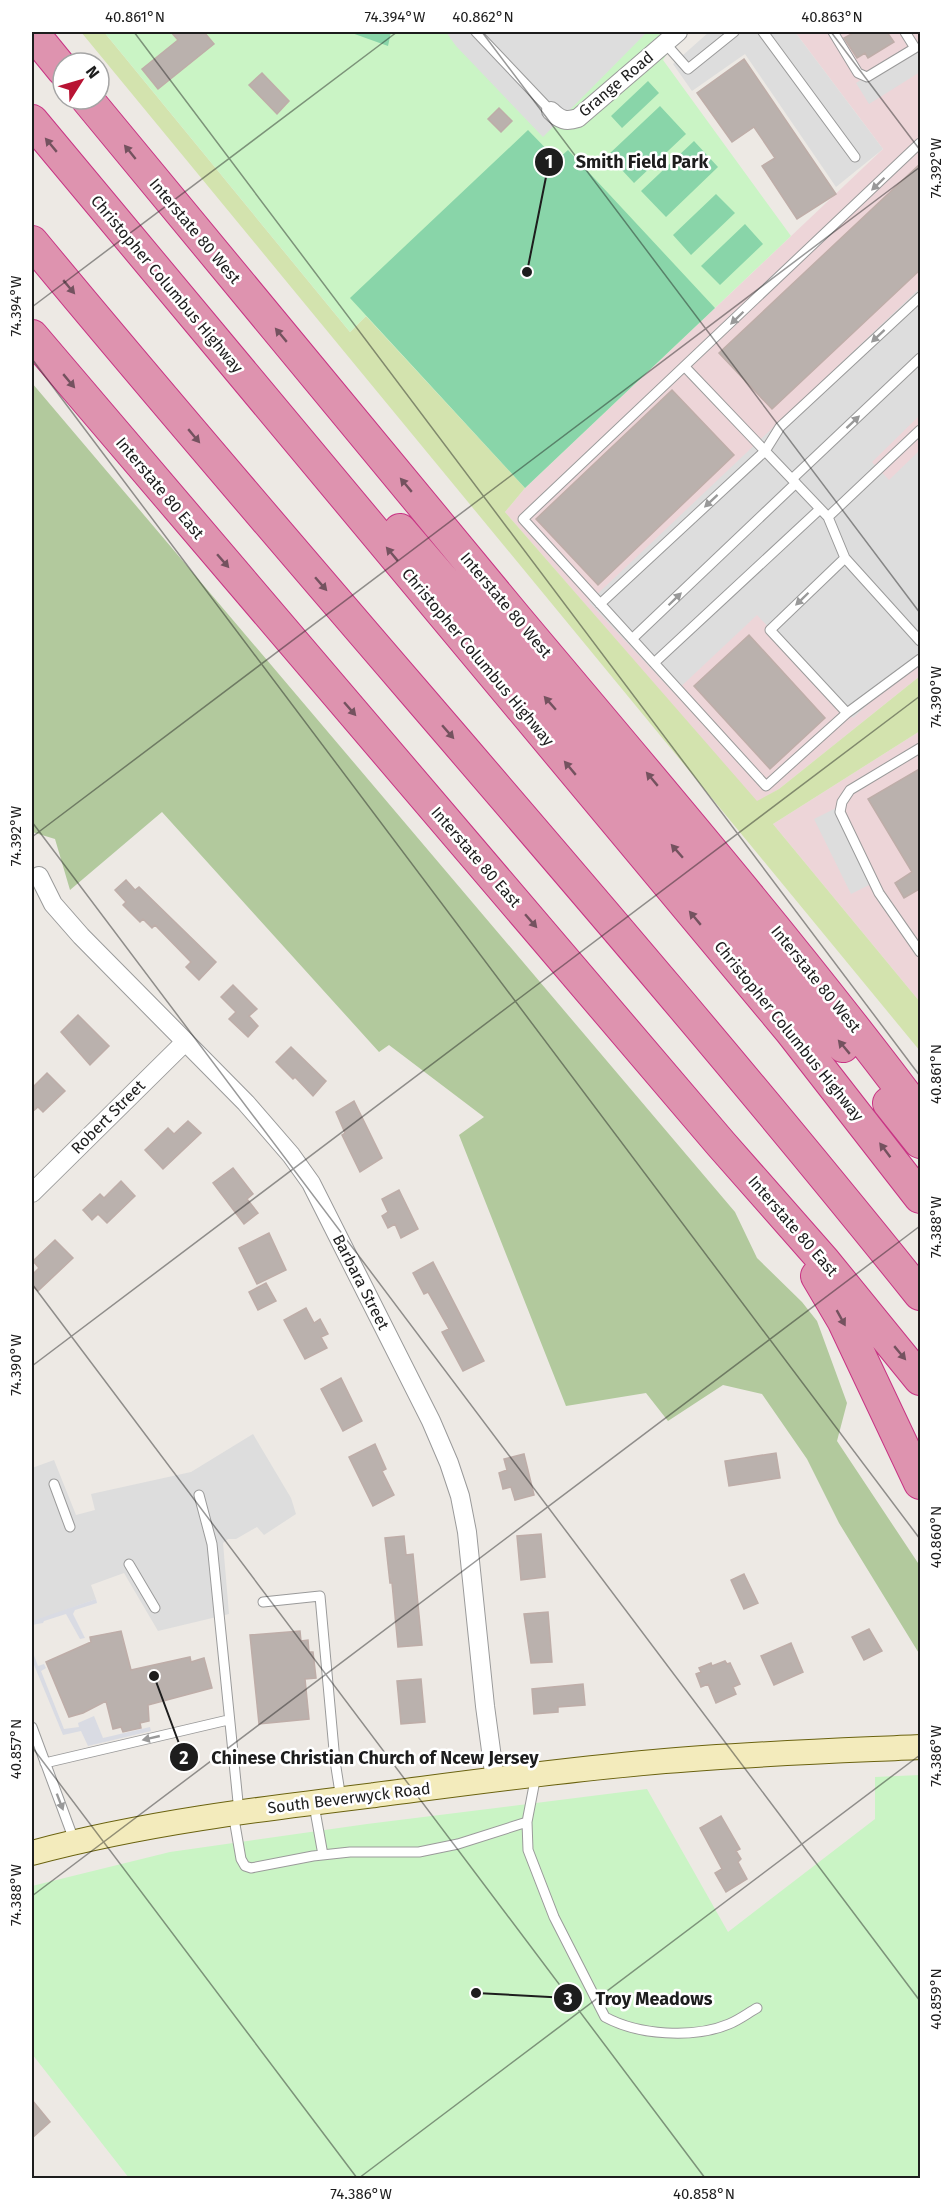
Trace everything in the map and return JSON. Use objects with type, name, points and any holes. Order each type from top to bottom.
[{"type":"highway","points":[[32,32],[51,55]]},
{"type":"highway","name":"Interstate 80 West","points":[[97,111],[729,871],[862,1036],[921,1114]]},
{"type":"highway","name":"Christopher Columbus Highway","points":[[32,122],[790,1030],[921,1197]]},
{"type":"highway","points":[[32,242],[265,520],[576,880],[921,1294]]},
{"type":"highway","name":"Interstate 80 East","points":[[32,336],[824,1261],[921,1379]]},
{"type":"highway","points":[[243,376],[293,407],[735,918],[921,1142]]},
{"type":"highway","points":[[862,1036],[910,1069],[921,1082]]},
{"type":"highway","points":[[767,1197],[843,1320],[921,1483]]},
{"type":"main road","name":"South Beverwyck Road","points":[[32,1853],[145,1827],[236,1813],[536,1775],[684,1760],[921,1747]]},
{"type":"street","name":"Grange Road","points":[[551,111],[559,119],[568,121],[578,118],[671,37]]},
{"type":"street","name":"Barbara Street","points":[[39,876],[53,904],[81,936],[267,1126],[311,1183],[431,1421],[460,1496],[467,1532],[495,1780]]},
{"type":"street","name":"Robert Street","points":[[32,1193],[185,1042]]},
{"type":"lane","points":[[476,32],[551,111]]},
{"type":"lane","points":[[671,37],[688,69],[734,32]]},
{"type":"lane","points":[[763,32],[855,157]]},
{"type":"lane","points":[[833,32],[858,73],[867,77],[918,47],[905,32]]},
{"type":"lane","points":[[921,143],[523,519],[766,786],[847,713],[921,659]]},
{"type":"lane","points":[[600,604],[765,451],[780,427],[921,297]]},
{"type":"lane","points":[[632,639],[921,358]]},
{"type":"lane","points":[[685,367],[828,517],[845,558],[921,641]]},
{"type":"lane","points":[[828,517],[921,430]]},
{"type":"lane","points":[[654,663],[820,509]]},
{"type":"lane","points":[[845,558],[770,630],[847,713]]},
{"type":"lane","points":[[921,748],[850,790],[842,802],[840,812],[879,893],[921,952]]},
{"type":"lane","points":[[54,1484],[70,1527]]},
{"type":"lane","points":[[199,1495],[212,1544],[236,1813],[241,1859],[245,1866],[251,1868],[350,1852],[419,1852],[458,1844],[527,1822]]},
{"type":"lane","points":[[129,1564],[155,1608]]},
{"type":"lane","points":[[264,1602],[320,1596],[335,1761],[342,1799]]},
{"type":"lane","points":[[45,1763],[228,1720]]},
{"type":"lane","points":[[32,1727],[74,1842]]},
{"type":"lane","points":[[536,1775],[527,1822],[528,1850],[554,1917],[605,2016],[621,2025],[651,2031],[685,2032],[707,2030],[729,2024],[757,2008]]},
{"type":"lane","points":[[313,1803],[323,1855]]},
{"type":"shaded area","points":[[446,32],[647,32],[543,137],[456,46]]},
{"type":"shaded area","points":[[709,32],[795,32],[883,149],[836,187],[745,54],[692,91],[673,64]]},
{"type":"shaded area","points":[[795,32],[920,32],[920,676],[779,789],[757,802],[505,512],[525,488],[883,149]]},
{"type":"shaded area","points":[[920,42],[920,72],[869,104],[856,83]]},
{"type":"shaded area","points":[[920,288],[920,415],[872,462],[889,480],[920,450],[920,655],[853,718],[757,615],[674,693],[589,602]]},
{"type":"shaded area","points":[[920,731],[920,1002],[773,824]]},
{"type":"shaded area","points":[[836,808],[873,883],[851,894],[814,819]]},
{"type":"shaded area","points":[[253,1434],[291,1498],[296,1514],[264,1535],[257,1527],[236,1539],[228,1539],[223,1543],[229,1614],[158,1631],[124,1573],[91,1585],[96,1599],[32,1622],[32,1468],[54,1460],[76,1515],[95,1510],[91,1494],[191,1472]]},
{"type":"shaded area","points":[[96,1599],[97,1603],[75,1610],[73,1614],[85,1638],[80,1639],[66,1614],[32,1625],[32,1621]]},
{"type":"shaded area","points":[[32,1650],[38,1666],[44,1664],[46,1668],[41,1671],[64,1729],[79,1727],[78,1723],[94,1716],[103,1738],[150,1727],[151,1731],[88,1746],[81,1731],[63,1735],[32,1660]]},
{"type":"green space","points":[[81,32],[104,32],[350,332],[366,316],[525,488],[505,512],[757,801],[779,789],[920,676],[920,731],[773,824],[920,1002],[920,1051],[111,68],[111,51],[97,51]]},
{"type":"green space","points":[[104,32],[681,32],[663,60],[791,236],[525,488],[366,316],[350,332]]},
{"type":"green space","points":[[349,32],[391,32],[388,46]]},
{"type":"green space","points":[[648,81],[659,93],[622,128],[611,116]]},
{"type":"green space","points":[[660,106],[686,134],[634,183],[608,155]]},
{"type":"green space","points":[[528,130],[557,160],[568,150],[715,308],[525,488],[350,298]]},
{"type":"green space","points":[[694,141],[718,167],[666,217],[641,191]]},
{"type":"green space","points":[[716,194],[735,213],[691,255],[673,235]]},
{"type":"green space","points":[[745,224],[763,244],[720,285],[701,266]]},
{"type":"green space","points":[[32,383],[735,1212],[757,1258],[802,1302],[817,1321],[847,1403],[837,1441],[920,1566],[920,1655],[839,1523],[807,1459],[762,1394],[723,1385],[668,1421],[646,1393],[566,1406],[459,1135],[484,1117],[389,1045],[379,1052],[162,812],[70,890],[55,839],[32,832]]},
{"type":"green space","points":[[920,1775],[920,2178],[129,2178],[32,2054],[32,1886],[170,1852],[367,1824],[647,1789],[728,1932],[875,1819],[875,1777]]},
{"type":"building","points":[[171,32],[204,32],[214,44],[158,89],[142,69],[178,40]]},
{"type":"building","points":[[855,32],[887,32],[894,42],[868,58],[865,53],[857,58],[844,38]]},
{"type":"building","points":[[744,59],[836,194],[797,219],[762,166],[775,158],[754,127],[732,142],[697,93]]},
{"type":"building","points":[[262,73],[289,101],[277,114],[249,85]]},
{"type":"building","points":[[499,108],[512,121],[501,132],[488,119]]},
{"type":"building","points":[[921,163],[921,269],[772,409],[719,353]]},
{"type":"building","points":[[672,390],[734,455],[598,585],[536,519]]},
{"type":"building","points":[[749,635],[825,718],[770,769],[694,686]]},
{"type":"building","points":[[921,768],[921,888],[904,898],[895,883],[912,872],[868,799]]},
{"type":"building","points":[[126,880],[135,890],[139,887],[216,962],[199,980],[186,967],[191,962],[155,925],[152,928],[143,919],[140,922],[123,905],[126,902],[115,890]]},
{"type":"building","points":[[233,985],[257,1009],[249,1016],[258,1026],[248,1037],[229,1019],[236,1012],[221,997]]},
{"type":"building","points":[[78,1015],[109,1046],[90,1065],[61,1032]]},
{"type":"building","points":[[291,1047],[326,1081],[313,1096],[295,1077],[293,1079],[276,1062]]},
{"type":"building","points":[[47,1073],[65,1091],[43,1112],[38,1107],[32,1112],[32,1088]]},
{"type":"building","points":[[354,1101],[382,1158],[360,1172],[342,1135],[345,1133],[336,1112]]},
{"type":"building","points":[[188,1121],[201,1133],[163,1169],[145,1150],[168,1128],[174,1134]]},
{"type":"building","points":[[233,1168],[253,1194],[247,1199],[258,1213],[244,1224],[213,1183]]},
{"type":"building","points":[[121,1181],[135,1196],[107,1223],[98,1214],[92,1220],[83,1210],[100,1194],[104,1198]]},
{"type":"building","points":[[399,1190],[418,1229],[401,1238],[395,1224],[388,1228],[382,1216],[388,1212],[382,1199]]},
{"type":"building","points":[[269,1233],[286,1270],[257,1284],[239,1248]]},
{"type":"building","points":[[55,1240],[73,1258],[38,1291],[32,1285],[32,1275],[39,1268],[33,1261]]},
{"type":"building","points":[[433,1262],[484,1361],[463,1371],[442,1332],[449,1329],[428,1292],[424,1294],[413,1273]]},
{"type":"building","points":[[266,1283],[276,1301],[258,1310],[249,1292]]},
{"type":"building","points":[[306,1308],[314,1323],[320,1319],[328,1334],[321,1337],[327,1348],[305,1359],[284,1320]]},
{"type":"building","points":[[341,1378],[362,1421],[343,1431],[321,1389]]},
{"type":"building","points":[[375,1444],[386,1469],[382,1471],[394,1495],[373,1506],[349,1457]]},
{"type":"building","points":[[776,1453],[780,1478],[729,1486],[725,1461]]},
{"type":"building","points":[[524,1454],[534,1495],[515,1500],[511,1487],[503,1489],[499,1473],[507,1470],[504,1459]]},
{"type":"building","points":[[541,1534],[545,1577],[521,1580],[517,1536]]},
{"type":"building","points":[[404,1536],[406,1555],[413,1554],[422,1645],[398,1647],[385,1538]]},
{"type":"building","points":[[744,1574],[758,1603],[744,1609],[731,1580]]},
{"type":"building","points":[[548,1612],[552,1662],[531,1663],[524,1614]]},
{"type":"building","points":[[869,1629],[882,1651],[864,1660],[852,1637]]},
{"type":"building","points":[[121,1631],[131,1670],[190,1657],[191,1662],[204,1658],[212,1688],[148,1705],[149,1721],[140,1723],[141,1728],[123,1732],[121,1727],[113,1729],[106,1701],[83,1713],[69,1717],[46,1662],[91,1642],[90,1637]]},
{"type":"building","points":[[300,1631],[301,1641],[308,1640],[309,1652],[313,1652],[316,1678],[305,1679],[309,1719],[259,1724],[250,1635]]},
{"type":"building","points":[[791,1643],[803,1672],[774,1685],[761,1656]]},
{"type":"building","points":[[725,1661],[727,1664],[730,1663],[740,1684],[733,1687],[736,1694],[716,1703],[708,1684],[701,1687],[696,1674],[701,1672],[699,1668]]},
{"type":"building","points":[[421,1679],[425,1722],[401,1724],[397,1681]]},
{"type":"building","points":[[583,1684],[585,1705],[558,1707],[558,1712],[534,1714],[532,1689]]},
{"type":"building","points":[[721,1816],[740,1849],[736,1851],[741,1859],[738,1862],[747,1879],[726,1892],[715,1873],[722,1869],[700,1828]]},
{"type":"building","points":[[32,2100],[50,2122],[32,2138]]},
{"type":"place","name":"Smith Field Park","points":[[527,272]]},
{"type":"place","name":"Chinese Christian Church of Ncew Jersey","points":[[154,1676]]},
{"type":"place","name":"Troy Meadows","points":[[476,1993]]}]
